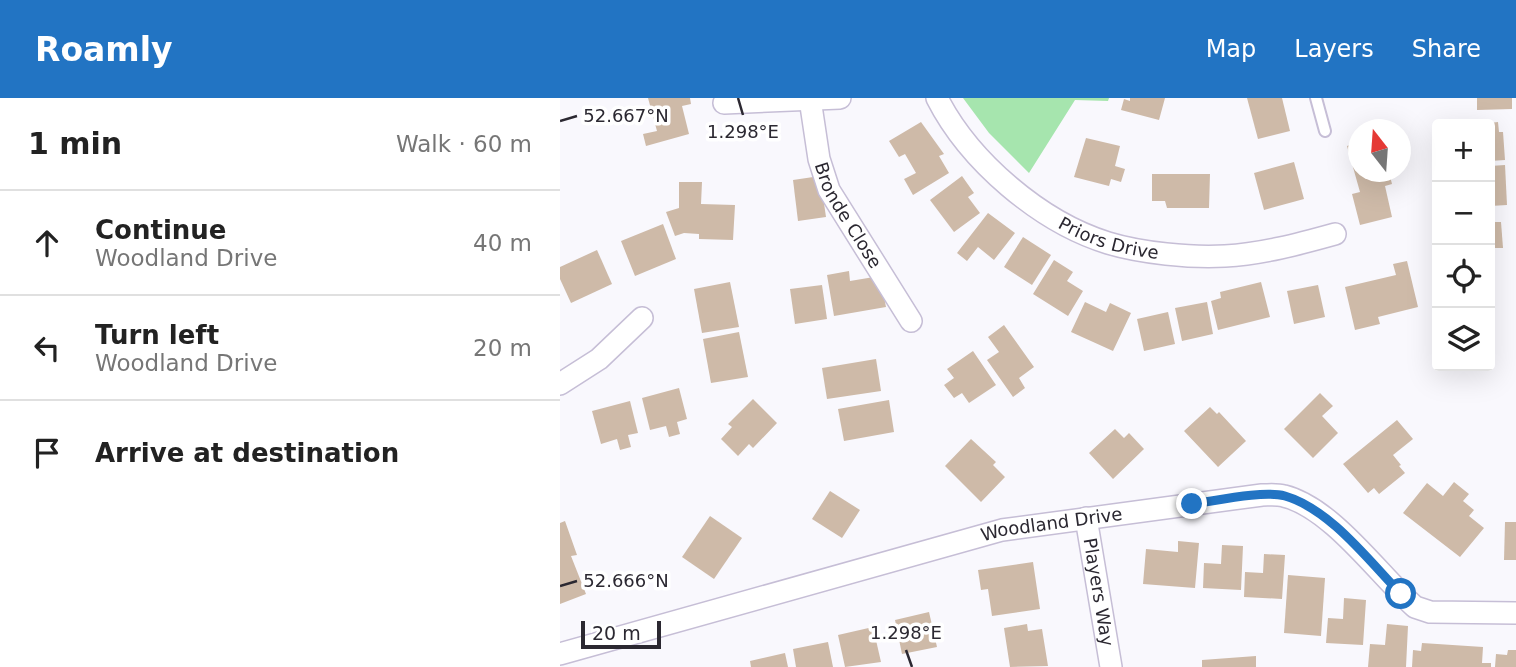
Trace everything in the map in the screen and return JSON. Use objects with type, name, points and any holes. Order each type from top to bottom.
[{"type":"street","points":[[724,103],[840,98]]},
{"type":"street","name":"Priors Drive","points":[[936,98],[969,146],[1007,186],[1057,221],[1108,243],[1163,253],[1224,256],[1280,248],[1335,234]]},
{"type":"street","name":"Bronde Close","points":[[810,99],[819,159],[829,190],[911,321]]},
{"type":"street","points":[[560,384],[599,359],[642,318]]},
{"type":"street","name":"Woodland Drive","points":[[560,654],[1003,530],[1262,495],[1283,496],[1305,505],[1338,528],[1415,607],[1430,612],[1516,613]]},
{"type":"street","name":"Players Way","points":[[1086,518],[1111,667]]},
{"type":"lane","points":[[1316,98],[1325,131]]},
{"type":"green space","points":[[963,98],[1109,98],[1108,101],[1075,100],[1029,173],[989,133]]},
{"type":"building","points":[[648,98],[690,98],[691,104],[682,106],[689,134],[646,146],[643,134],[657,131]]},
{"type":"building","points":[[1130,98],[1165,98],[1159,120],[1121,110],[1124,99],[1130,101]]},
{"type":"building","points":[[1247,98],[1282,98],[1290,131],[1258,139]]},
{"type":"building","points":[[1477,98],[1512,98],[1512,109],[1477,110]]},
{"type":"building","points":[[921,122],[944,154],[939,156],[949,173],[913,195],[904,179],[916,173],[905,154],[899,157],[889,141]]},
{"type":"building","points":[[1495,122],[1498,122],[1499,132],[1503,132],[1505,160],[1495,161]]},
{"type":"building","points":[[1086,138],[1120,146],[1115,166],[1125,169],[1121,182],[1111,179],[1109,186],[1074,177]]},
{"type":"building","points":[[1294,162],[1304,199],[1264,210],[1254,173]]},
{"type":"building","points":[[1505,165],[1507,205],[1495,206],[1495,166]]},
{"type":"building","points":[[1152,174],[1210,174],[1209,208],[1167,208],[1165,201],[1152,201]]},
{"type":"building","points":[[820,176],[826,217],[798,221],[793,180]]},
{"type":"building","points":[[962,176],[974,193],[968,197],[980,213],[954,232],[930,200]]},
{"type":"building","points":[[679,182],[702,182],[701,204],[735,205],[733,240],[699,239],[699,234],[684,233],[675,236],[666,212],[679,208]]},
{"type":"building","points":[[1357,182],[1392,182],[1385,186],[1392,217],[1360,225],[1352,194],[1360,192]]},
{"type":"building","points":[[988,213],[1015,233],[994,260],[978,247],[967,261],[957,253]]},
{"type":"building","points":[[1495,222],[1501,222],[1503,248],[1495,248]]},
{"type":"building","points":[[663,224],[676,259],[635,276],[621,241]]},
{"type":"building","points":[[1023,237],[1051,255],[1032,285],[1004,267]]},
{"type":"building","points":[[597,250],[612,284],[571,303],[560,279],[560,267]]},
{"type":"building","points":[[1054,260],[1073,272],[1067,281],[1083,291],[1068,316],[1033,294]]},
{"type":"building","points":[[1407,261],[1418,307],[1378,317],[1380,324],[1355,330],[1345,287],[1396,275],[1393,264]]},
{"type":"building","points":[[849,271],[850,281],[880,276],[886,307],[834,316],[827,275]]},
{"type":"building","points":[[730,282],[739,327],[702,333],[694,289]]},
{"type":"building","points":[[1261,282],[1270,317],[1218,330],[1211,301],[1221,298],[1220,292]]},
{"type":"building","points":[[822,285],[827,319],[795,324],[790,289]]},
{"type":"building","points":[[1318,285],[1325,317],[1294,324],[1287,291]]},
{"type":"building","points":[[1085,302],[1106,312],[1110,303],[1131,313],[1113,351],[1071,332]]},
{"type":"building","points":[[1207,302],[1213,334],[1182,341],[1175,308]]},
{"type":"building","points":[[1168,312],[1175,344],[1144,351],[1137,319]]},
{"type":"building","points":[[1004,325],[1034,367],[1019,378],[1025,388],[1013,397],[987,360],[999,352],[988,337]]},
{"type":"building","points":[[739,332],[748,377],[711,383],[703,339]]},
{"type":"building","points":[[973,351],[996,385],[969,403],[962,393],[954,398],[944,385],[954,378],[947,369]]},
{"type":"building","points":[[876,359],[881,391],[827,399],[822,368]]},
{"type":"building","points":[[679,388],[687,419],[677,422],[680,434],[669,437],[666,426],[650,430],[642,398]]},
{"type":"building","points":[[1320,393],[1333,406],[1322,416],[1338,433],[1313,458],[1284,429]]},
{"type":"building","points":[[753,399],[777,423],[753,448],[749,444],[738,456],[721,439],[732,427],[728,424]]},
{"type":"building","points":[[889,400],[894,432],[844,441],[838,409]]},
{"type":"building","points":[[630,401],[638,433],[628,435],[631,447],[620,450],[617,439],[601,444],[592,411]]},
{"type":"building","points":[[1210,407],[1217,414],[1219,412],[1246,441],[1218,467],[1184,431]]},
{"type":"building","points":[[1397,420],[1413,439],[1393,455],[1405,473],[1379,494],[1374,488],[1368,493],[1343,464]]},
{"type":"building","points":[[1115,429],[1124,438],[1129,433],[1144,449],[1113,479],[1089,453]]},
{"type":"building","points":[[971,439],[996,462],[993,465],[1005,477],[981,502],[945,466]]},
{"type":"building","points":[[1454,482],[1469,494],[1463,501],[1474,510],[1469,516],[1484,528],[1460,557],[1403,513],[1427,483],[1443,496]]},
{"type":"building","points":[[830,491],[860,510],[842,538],[812,519]]},
{"type":"building","points":[[710,516],[742,538],[714,579],[682,557]]},
{"type":"building","points":[[565,521],[577,555],[571,556],[586,594],[560,604],[560,523]]},
{"type":"building","points":[[1505,522],[1516,522],[1516,560],[1504,560]]},
{"type":"building","points":[[1178,541],[1199,543],[1195,588],[1143,584],[1146,549],[1178,552]]},
{"type":"building","points":[[1222,545],[1243,546],[1241,590],[1203,588],[1204,563],[1221,564]]},
{"type":"building","points":[[1264,554],[1285,555],[1282,599],[1244,597],[1245,572],[1263,573]]},
{"type":"building","points":[[1033,562],[1040,609],[992,616],[988,589],[981,590],[978,570]]},
{"type":"building","points":[[1288,575],[1325,578],[1321,636],[1284,633]]},
{"type":"building","points":[[1344,598],[1366,600],[1363,645],[1326,643],[1328,618],[1343,619]]},
{"type":"building","points":[[929,612],[937,647],[902,654],[895,620]]},
{"type":"building","points":[[1027,624],[1028,631],[1042,629],[1048,666],[1010,667],[1004,628]]},
{"type":"building","points":[[1387,624],[1408,626],[1406,667],[1368,667],[1370,644],[1385,645]]},
{"type":"building","points":[[873,627],[881,662],[845,667],[838,635]]},
{"type":"building","points":[[828,642],[833,667],[796,667],[793,649]]},
{"type":"building","points":[[1422,643],[1483,647],[1482,663],[1491,663],[1491,667],[1412,667],[1413,650],[1421,651]]},
{"type":"building","points":[[1508,650],[1516,650],[1516,667],[1495,667],[1496,654],[1507,655]]},
{"type":"building","points":[[785,653],[788,667],[751,667],[750,661]]},
{"type":"building","points":[[1256,656],[1256,667],[1202,667],[1202,660]]},
{"type":"route","points":[[1192,504],[1262,495],[1283,496],[1305,505],[1338,528],[1401,594]]}]
